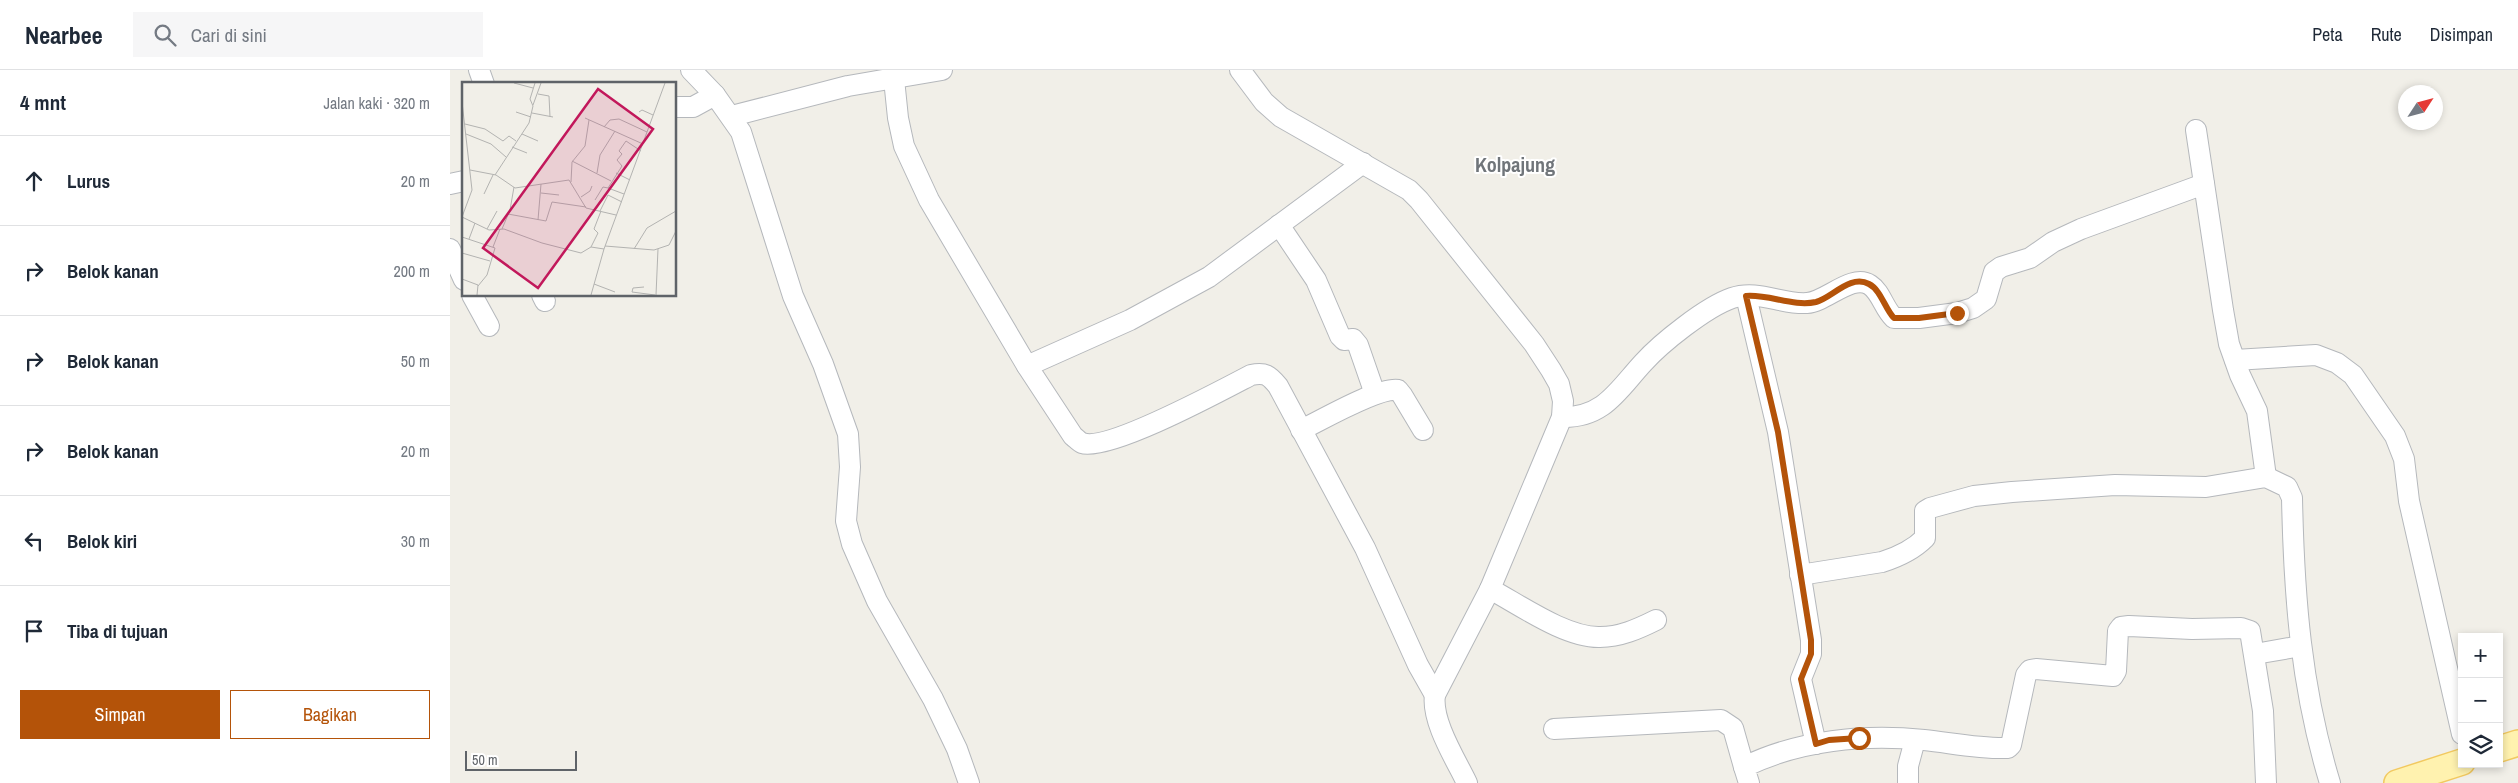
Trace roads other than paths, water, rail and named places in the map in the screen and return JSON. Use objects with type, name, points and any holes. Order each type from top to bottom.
[{"type":"main road","points":[[2503,748],[2518,743]]},
{"type":"main road","points":[[2397,783],[2458,763]]},
{"type":"street","points":[[479,70],[483,82]]},
{"type":"street","points":[[691,70],[732,116],[741,132],[792,296],[823,364],[848,434],[850,467],[846,521],[852,544],[877,601],[933,699],[957,749],[969,783]]},
{"type":"street","points":[[732,116],[848,86],[942,70]]},
{"type":"street","points":[[1240,70],[1264,102],[1281,117],[1409,190],[1442,226],[1551,370],[1561,392],[1562,417],[1490,590],[1435,695],[1434,703],[1440,726],[1467,783]]},
{"type":"street","points":[[894,79],[898,118],[912,165],[929,200],[1027,366],[1073,436],[1083,443],[1095,442],[1129,433],[1162,420],[1251,375],[1262,373],[1270,376],[1278,386],[1365,548],[1418,665],[1435,695]]},
{"type":"street","points":[[676,107],[694,107],[715,95]]},
{"type":"street","points":[[2196,130],[2222,310],[2235,360],[2257,411],[2266,477]]},
{"type":"street","points":[[1027,366],[1130,320],[1209,278],[1363,163]]},
{"type":"street","points":[[1562,417],[1578,418],[1588,415],[1607,403],[1628,383],[1643,362],[1674,336],[1717,304],[1734,297],[1760,295],[1803,303],[1814,302],[1854,283],[1862,282],[1870,284],[1894,318],[1919,318],[1957,313],[1973,308],[1986,300],[1994,272],[2001,267],[2030,258],[2053,242],[2081,229],[2204,184]]},
{"type":"street","points":[[1279,225],[1316,280],[1340,336],[1344,340],[1353,339],[1358,345],[1375,394]]},
{"type":"street","points":[[450,249],[462,276]]},
{"type":"street","points":[[473,296],[489,326]]},
{"type":"street","points":[[1746,296],[1778,432],[1812,647],[1802,674],[1802,687],[1816,744]]},
{"type":"street","points":[[2235,360],[2316,355],[2337,363],[2353,375],[2395,436],[2404,459],[2409,501],[2459,723]]},
{"type":"street","points":[[1301,430],[1375,394],[1392,389],[1398,390],[1423,430]]},
{"type":"street","points":[[1800,575],[1882,562],[1912,550],[1925,538],[1924,511],[1974,496],[2115,485],[2206,487],[2266,477],[2287,487],[2292,498],[2294,585],[2301,646],[2310,710],[2330,783]]},
{"type":"street","points":[[1490,590],[1558,626],[1578,634],[1599,638],[1617,636],[1656,620]]},
{"type":"street","points":[[1554,729],[1721,720],[1733,728],[1746,775],[1765,758],[1829,740],[1859,738],[1915,740],[2008,748],[2011,745],[2026,675],[2030,670],[2113,676],[2116,671],[2117,638],[2121,627],[2247,629],[2250,631],[2264,719],[2266,783]]},
{"type":"street","points":[[2254,654],[2301,646]]},
{"type":"street","points":[[1908,783],[1908,766],[1915,740]]},
{"type":"district","name":"Kolpajung","points":[[1515,164]]}]
